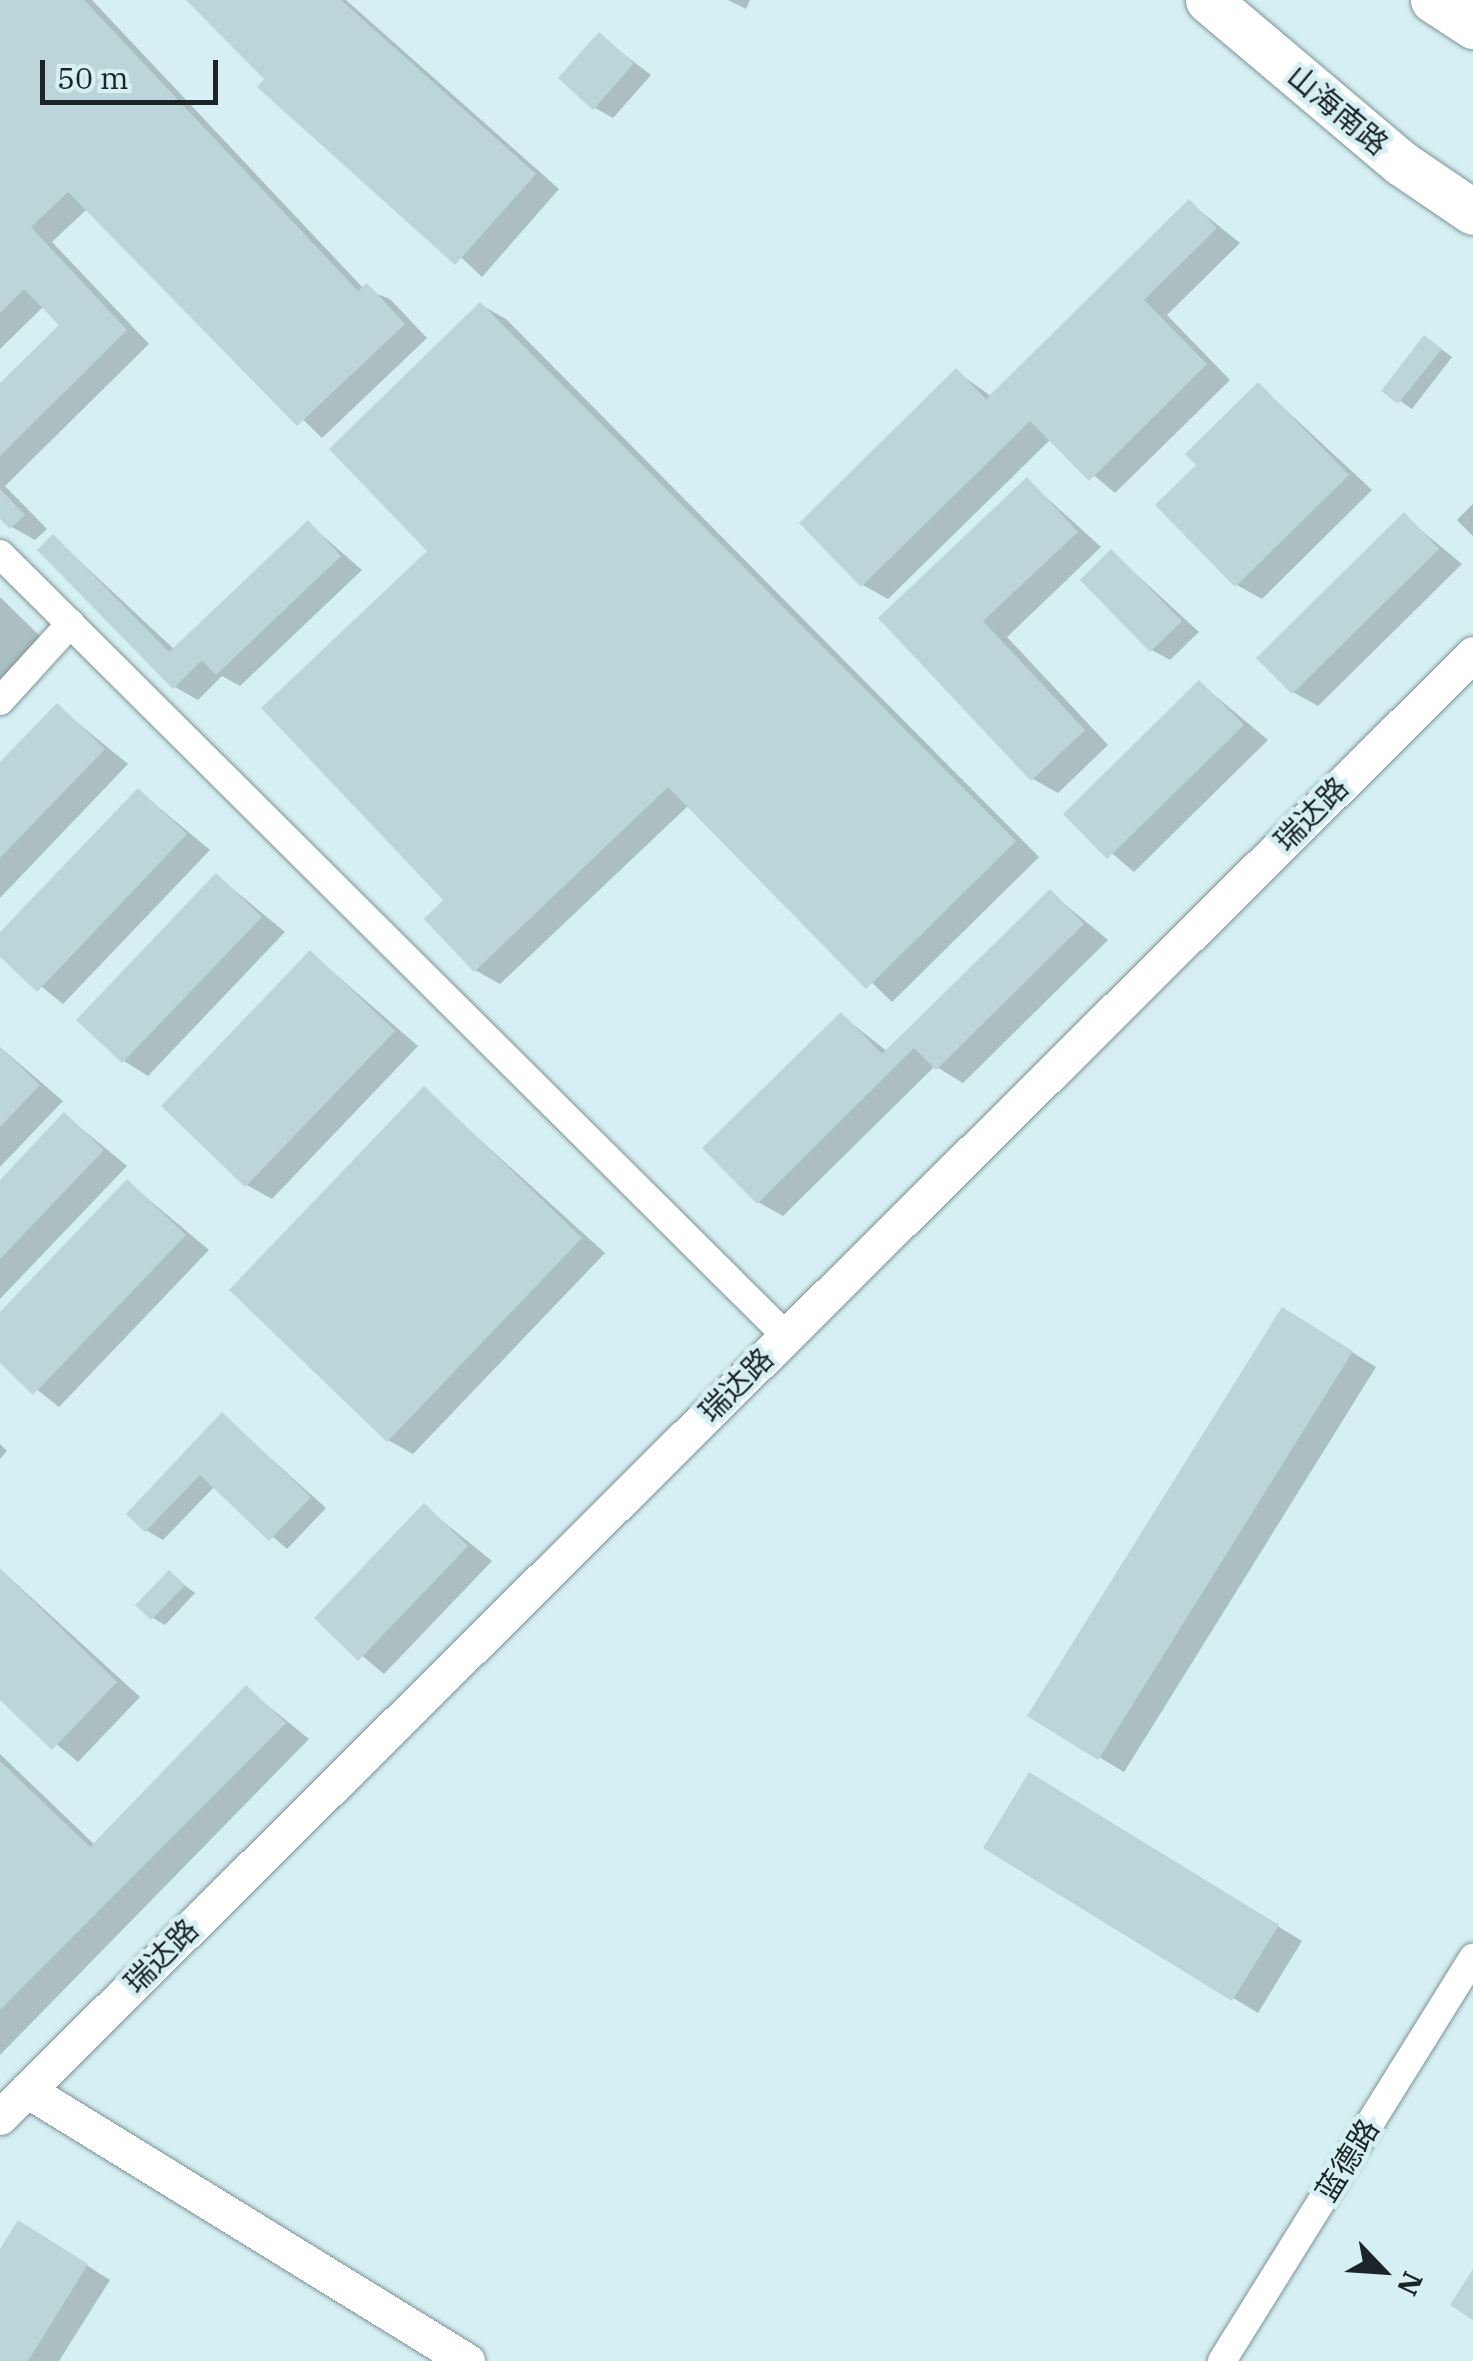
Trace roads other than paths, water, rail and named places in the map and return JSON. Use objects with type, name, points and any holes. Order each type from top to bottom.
[{"type":"main road","name":"山海南路","points":[[1208,0],[1401,163],[1473,212]]},
{"type":"main road","points":[[1433,0],[1473,26]]},
{"type":"street","points":[[0,554],[786,1336]]},
{"type":"street","points":[[0,701],[71,624]]},
{"type":"street","name":"瑞达路","points":[[0,2117],[1473,654]]},
{"type":"street","name":"蓝德路","points":[[1222,2361],[1473,1958]]},
{"type":"street","points":[[27,2090],[467,2361]]}]
